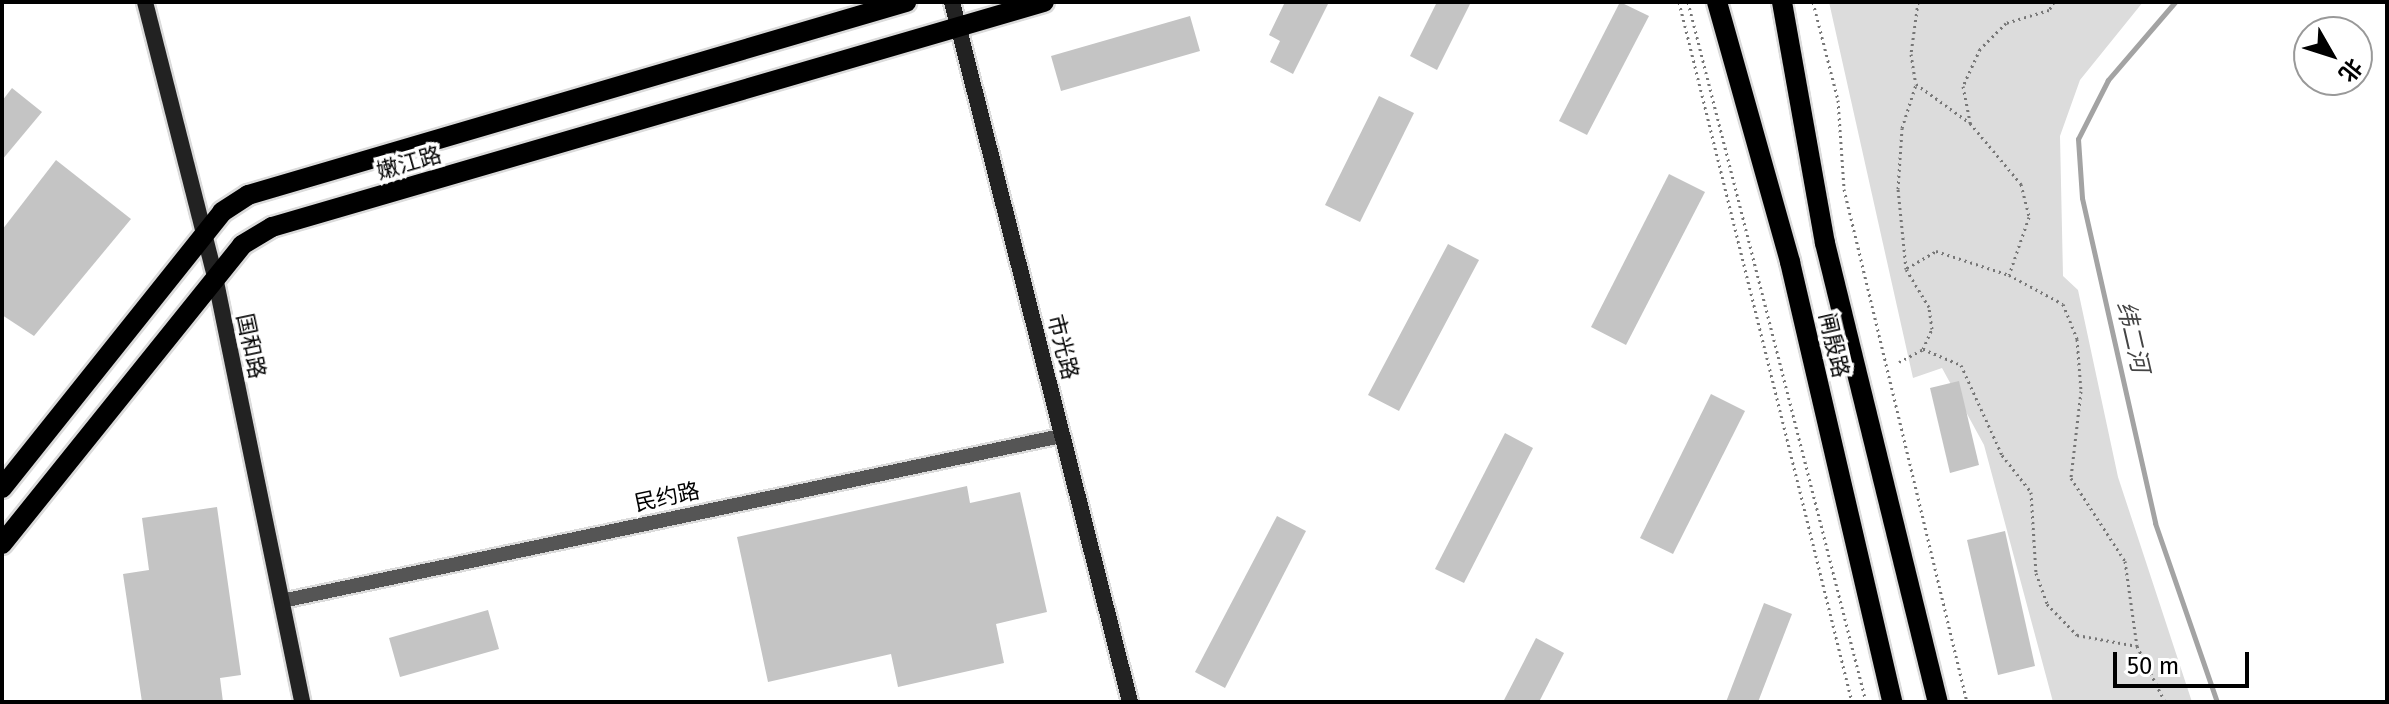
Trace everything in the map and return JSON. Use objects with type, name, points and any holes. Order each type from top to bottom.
[{"type":"main road","name":"嫩江路","points":[[2,488],[203,236],[248,195],[906,2]]},
{"type":"main road","name":"嫩江路","points":[[2,544],[242,245],[272,227],[1044,2]]},
{"type":"main road","name":"闸殷路","points":[[1717,2],[1790,262],[1891,698]]},
{"type":"main road","name":"闸殷路","points":[[1782,2],[1825,243],[1938,702]]},
{"type":"street","name":"国和路","points":[[145,2],[215,277],[302,702]]},
{"type":"street","name":"市光路","points":[[952,2],[1130,702]]},
{"type":"street","name":"民约路","points":[[282,601],[1061,436]]},
{"type":"path","points":[[1679,2],[1852,702]]},
{"type":"path","points":[[1688,2],[1866,702]]},
{"type":"path","name":"闸殷路","points":[[1813,2],[1838,100],[1844,189],[1967,702]]},
{"type":"path","points":[[1899,362],[1923,349],[1932,329],[1929,307],[1906,269],[1897,161],[1916,84],[1911,54],[1918,2]]},
{"type":"path","points":[[1970,123],[1963,86],[1980,49],[2006,23],[2049,10],[2054,2]]},
{"type":"path","points":[[1916,84],[1970,123],[2021,184],[2029,217],[2009,275]]},
{"type":"path","points":[[1906,269],[1936,251],[1978,259],[2063,304],[2077,339],[2081,391],[2071,478],[2125,561],[2137,646],[2165,702]]},
{"type":"path","points":[[1923,349],[1961,365],[2002,455],[2031,492],[2036,573],[2047,604],[2077,635],[2137,646]]},
{"type":"shaded area","points":[[1829,2],[2143,2],[2080,80],[2060,136],[2063,276],[2078,290],[2118,477],[2192,702],[2053,702],[1984,445],[1942,368],[1913,378]]},
{"type":"building","points":[[1285,2],[1329,2],[1293,74],[1270,62],[1280,41],[1269,35]]},
{"type":"building","points":[[1437,2],[1471,2],[1437,70],[1410,56]]},
{"type":"building","points":[[1620,2],[1649,16],[1587,135],[1559,121]]},
{"type":"building","points":[[1190,16],[1200,51],[1061,91],[1051,56]]},
{"type":"building","points":[[12,88],[42,112],[2,160],[2,101]]},
{"type":"building","points":[[1379,96],[1414,113],[1360,222],[1325,205]]},
{"type":"building","points":[[56,160],[131,219],[34,336],[2,315],[2,230]]},
{"type":"building","points":[[1669,174],[1705,192],[1626,345],[1591,327]]},
{"type":"building","points":[[1448,244],[1479,260],[1399,411],[1368,395]]},
{"type":"building","points":[[1959,381],[1979,465],[1950,473],[1930,388]]},
{"type":"building","points":[[1711,394],[1745,411],[1673,554],[1640,538]]},
{"type":"building","points":[[1505,433],[1533,448],[1464,583],[1435,569]]},
{"type":"building","points":[[967,486],[970,503],[1020,492],[1047,612],[996,624],[1004,663],[898,687],[891,654],[768,682],[737,537]]},
{"type":"building","points":[[217,507],[241,675],[220,678],[223,702],[142,702],[123,574],[149,570],[142,518]]},
{"type":"building","points":[[1277,516],[1306,531],[1225,688],[1195,672]]},
{"type":"building","points":[[2005,531],[2035,666],[1998,675],[1967,540]]},
{"type":"building","points":[[1764,603],[1792,614],[1758,702],[1726,702]]},
{"type":"building","points":[[488,610],[499,649],[400,677],[389,638]]},
{"type":"building","points":[[1536,638],[1564,653],[1539,702],[1503,702]]},
{"type":"waterway","name":"纬二河","points":[[2175,2],[2108,80],[2078,139],[2082,198],[2155,523],[2217,702]]}]
